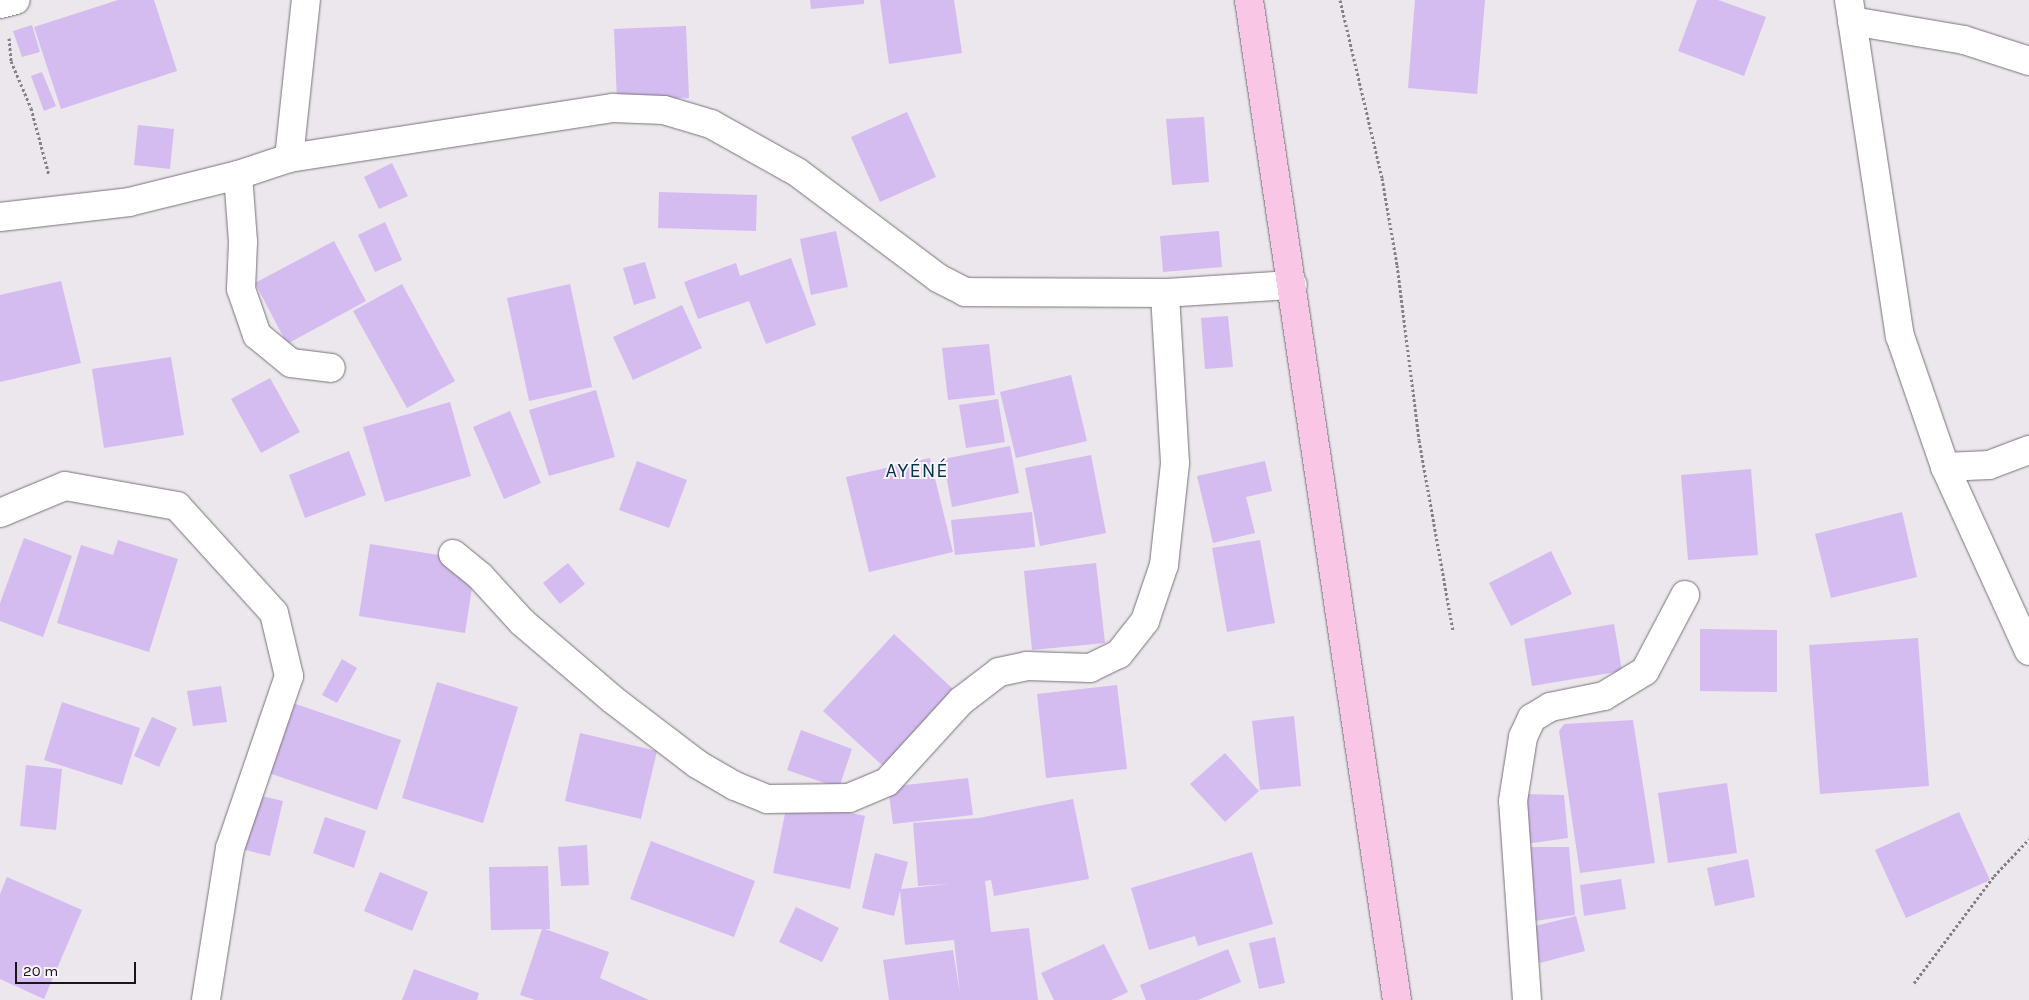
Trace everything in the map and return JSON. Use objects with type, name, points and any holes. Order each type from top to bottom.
[{"type":"main road","points":[[1249,0],[1293,285],[1397,1000]]},
{"type":"street","points":[[0,4],[16,0]]},
{"type":"street","points":[[289,158],[306,0]]},
{"type":"street","points":[[2029,61],[1964,40],[1850,11],[1900,336],[1945,467],[2029,651]]},
{"type":"street","points":[[0,217],[129,202],[238,175],[289,158],[613,108],[664,110],[711,124],[797,172],[938,278],[966,292],[1165,292],[1293,285]]},
{"type":"street","points":[[238,175],[242,288],[257,335],[291,363],[331,368]]},
{"type":"street","points":[[452,554],[480,576],[522,622],[697,764],[767,799],[849,798],[887,782],[961,701],[999,672],[1027,666],[1090,668],[1119,654],[1145,621],[1164,564],[1175,463],[1165,292]]},
{"type":"street","points":[[1945,467],[1989,464],[2029,450]]},
{"type":"street","points":[[0,513],[66,486],[177,506],[274,613],[289,676],[230,848],[206,1000]]},
{"type":"street","points":[[1526,1000],[1513,801],[1523,737],[1532,718],[1550,707],[1604,696],[1645,671],[1685,595]]},
{"type":"path","points":[[1340,0],[1392,236],[1419,440],[1453,632]]},
{"type":"path","points":[[0,4],[12,61],[43,146],[55,211]]},
{"type":"path","points":[[1914,983],[1994,876],[2029,839]]},
{"type":"building","points":[[118,0],[154,0],[177,71],[61,109],[34,27]]},
{"type":"building","points":[[810,0],[864,0],[864,4],[811,9]]},
{"type":"building","points":[[880,0],[954,0],[962,53],[889,64]]},
{"type":"building","points":[[1415,0],[1485,0],[1477,94],[1408,88]]},
{"type":"building","points":[[1697,0],[1718,0],[1766,17],[1744,76],[1678,51]]},
{"type":"building","points":[[32,25],[40,52],[22,57],[13,31]]},
{"type":"building","points":[[686,26],[689,98],[617,101],[614,29]]},
{"type":"building","points":[[42,72],[56,106],[44,111],[31,76]]},
{"type":"building","points":[[907,112],[936,177],[880,202],[851,137]]},
{"type":"building","points":[[1204,117],[1209,182],[1172,185],[1166,119]]},
{"type":"building","points":[[138,125],[174,129],[170,169],[134,165]]},
{"type":"building","points":[[392,163],[408,196],[379,209],[364,177]]},
{"type":"building","points":[[659,192],[757,195],[756,231],[658,228]]},
{"type":"building","points":[[385,222],[402,260],[375,272],[358,235]]},
{"type":"building","points":[[836,231],[848,287],[811,295],[800,239]]},
{"type":"building","points":[[1219,231],[1222,267],[1163,272],[1160,236]]},
{"type":"building","points":[[334,241],[366,301],[287,344],[255,283]]},
{"type":"building","points":[[791,258],[816,325],[766,344],[749,301],[698,319],[684,282],[736,263],[740,276]]},
{"type":"building","points":[[645,262],[656,298],[634,305],[623,268]]},
{"type":"building","points":[[61,281],[81,363],[0,382],[0,295]]},
{"type":"building","points":[[402,284],[455,381],[407,408],[353,311]]},
{"type":"building","points":[[570,284],[592,387],[529,401],[507,298]]},
{"type":"building","points":[[682,305],[702,348],[633,380],[613,337]]},
{"type":"building","points":[[1228,316],[1233,367],[1205,369],[1201,318]]},
{"type":"building","points":[[989,344],[995,395],[948,400],[942,348]]},
{"type":"building","points":[[171,357],[184,435],[104,448],[92,369]]},
{"type":"building","points":[[1071,375],[1087,441],[1016,458],[1000,392]]},
{"type":"building","points":[[270,378],[300,432],[261,453],[231,399]]},
{"type":"building","points":[[596,390],[615,457],[549,476],[529,410]]},
{"type":"building","points":[[998,399],[1005,442],[966,448],[959,405]]},
{"type":"building","points":[[450,402],[471,476],[385,502],[363,427]]},
{"type":"building","points":[[510,411],[541,483],[504,499],[473,427]]},
{"type":"building","points":[[1010,446],[1019,493],[952,507],[943,459]]},
{"type":"building","points":[[349,451],[366,495],[305,518],[289,475]]},
{"type":"building","points":[[1091,455],[1106,533],[1040,546],[1025,468]]},
{"type":"building","points":[[930,458],[953,552],[869,572],[846,477]]},
{"type":"building","points":[[637,461],[687,480],[669,528],[619,510]]},
{"type":"building","points":[[1265,461],[1272,491],[1246,497],[1255,533],[1213,543],[1197,476]]},
{"type":"building","points":[[1751,469],[1758,555],[1688,560],[1681,475]]},
{"type":"building","points":[[1032,512],[1035,547],[955,555],[951,520]]},
{"type":"building","points":[[1902,512],[1917,577],[1831,598],[1815,534]]},
{"type":"building","points":[[24,538],[72,556],[43,637],[0,621],[0,603]]},
{"type":"building","points":[[118,540],[178,559],[149,652],[57,623],[81,545],[113,555]]},
{"type":"building","points":[[1260,540],[1275,623],[1227,632],[1212,548]]},
{"type":"building","points":[[370,544],[476,561],[465,633],[359,616]]},
{"type":"building","points":[[1551,551],[1572,594],[1511,626],[1489,583]]},
{"type":"building","points":[[568,563],[585,584],[560,604],[543,583]]},
{"type":"building","points":[[1096,563],[1105,643],[1032,650],[1024,571]]},
{"type":"building","points":[[1614,624],[1622,671],[1532,686],[1524,639]]},
{"type":"building","points":[[1700,629],[1777,630],[1777,692],[1700,691]]},
{"type":"building","points":[[894,634],[953,689],[883,766],[823,711]]},
{"type":"building","points":[[1918,638],[1929,786],[1820,794],[1809,645]]},
{"type":"building","points":[[342,659],[357,668],[337,703],[322,695]]},
{"type":"building","points":[[437,682],[518,707],[483,823],[402,798]]},
{"type":"building","points":[[1117,685],[1127,769],[1046,778],[1037,694]]},
{"type":"building","points":[[221,686],[227,722],[193,726],[187,691]]},
{"type":"building","points":[[284,700],[401,740],[377,810],[260,770]]},
{"type":"building","points":[[62,702],[140,728],[122,785],[44,760]]},
{"type":"building","points":[[1294,716],[1301,786],[1260,790],[1252,721]]},
{"type":"building","points":[[152,717],[177,728],[159,767],[134,756]]},
{"type":"building","points":[[1633,720],[1655,863],[1580,873],[1559,731],[1564,724]]},
{"type":"building","points":[[801,730],[852,749],[839,788],[787,770]]},
{"type":"building","points":[[580,733],[657,751],[641,819],[565,801]]},
{"type":"building","points":[[1225,753],[1259,791],[1225,822],[1190,784]]},
{"type":"building","points":[[26,765],[62,769],[56,830],[20,826]]},
{"type":"building","points":[[968,778],[973,815],[893,824],[888,787]]},
{"type":"building","points":[[1727,783],[1737,853],[1668,863],[1658,793]]},
{"type":"building","points":[[253,794],[283,801],[270,856],[241,849]]},
{"type":"building","points":[[1521,794],[1564,795],[1568,838],[1525,844]]},
{"type":"building","points":[[788,799],[865,816],[850,889],[773,873]]},
{"type":"building","points":[[1073,799],[1089,879],[994,896],[991,880],[985,881],[991,932],[1029,928],[1038,1000],[889,1000],[883,960],[953,950],[960,994],[954,940],[905,945],[900,891],[894,916],[862,908],[875,853],[908,862],[901,889],[950,884],[918,886],[913,823],[979,818]]},
{"type":"building","points":[[1959,812],[1990,880],[1906,918],[1875,850]]},
{"type":"building","points":[[325,817],[366,831],[354,868],[313,853]]},
{"type":"building","points":[[651,841],[755,881],[734,937],[630,899]]},
{"type":"building","points":[[587,845],[589,885],[561,886],[558,847]]},
{"type":"building","points":[[1525,847],[1569,847],[1575,915],[1535,921]]},
{"type":"building","points":[[1252,852],[1273,924],[1198,946],[1195,936],[1149,950],[1131,888]]},
{"type":"building","points":[[1748,859],[1755,897],[1715,906],[1707,868]]},
{"type":"building","points":[[548,866],[550,929],[545,929],[609,952],[600,978],[649,1000],[535,1000],[520,995],[542,929],[491,930],[489,867]]},
{"type":"building","points":[[380,872],[428,892],[412,931],[364,911]]},
{"type":"building","points":[[7,877],[82,910],[44,999],[0,979],[0,894]]},
{"type":"building","points":[[1621,879],[1626,909],[1584,916],[1580,885]]},
{"type":"building","points":[[796,907],[839,928],[822,962],[779,942]]},
{"type":"building","points":[[1576,916],[1585,951],[1540,963],[1531,927]]},
{"type":"building","points":[[1275,937],[1285,983],[1259,989],[1249,943]]},
{"type":"building","points":[[1104,944],[1128,992],[1111,1000],[1054,1000],[1041,973]]},
{"type":"building","points":[[1228,949],[1241,982],[1198,1000],[1146,1000],[1140,985]]},
{"type":"building","points":[[414,969],[479,993],[477,1000],[402,1000]]},
{"type":"district","name":"AYÉNÉ","points":[[917,470]]}]
